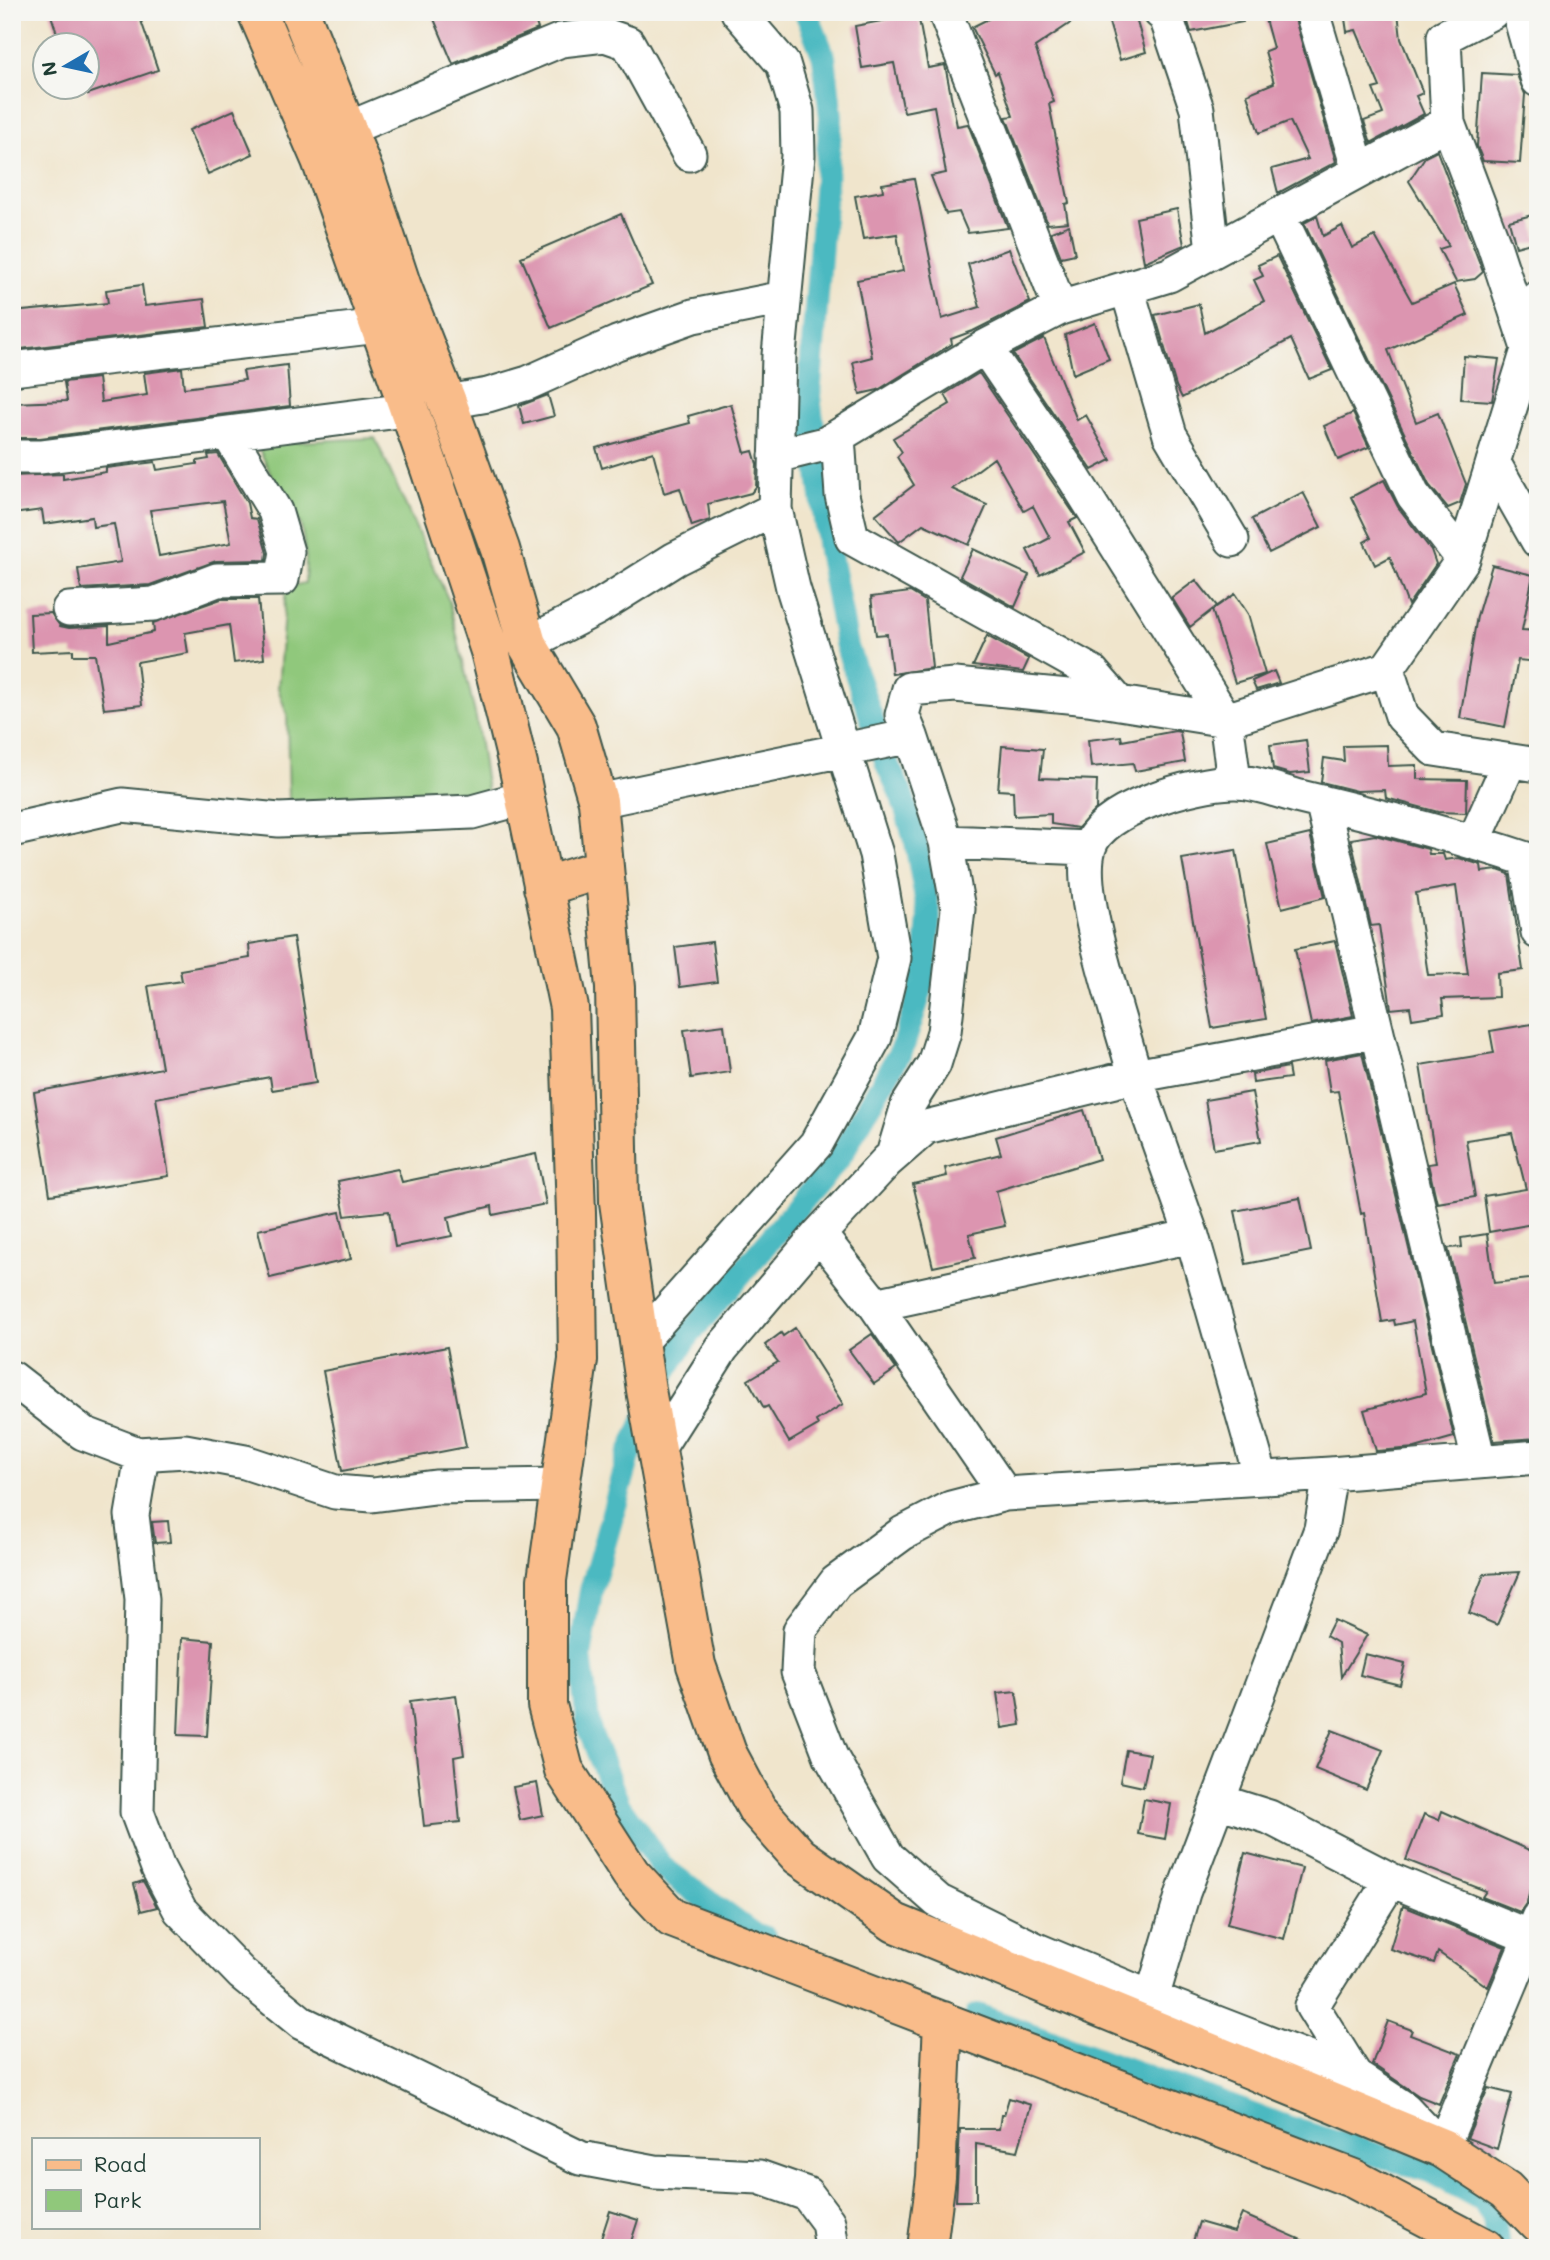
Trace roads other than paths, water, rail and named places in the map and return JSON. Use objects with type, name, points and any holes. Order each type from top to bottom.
[{"type":"main road","points":[[257,12],[278,55],[321,160],[490,651],[518,765],[569,1008],[578,1360],[547,1580],[547,1705],[564,1770],[631,1874],[672,1918],[1354,2179],[1472,2244]]},
{"type":"main road","points":[[300,12],[347,129],[402,287],[500,549],[527,643],[576,726],[598,801],[615,988],[619,1202],[646,1390],[701,1678],[727,1753],[757,1809],[799,1856],[895,1923],[1442,2148],[1506,2190],[1538,2223]]},
{"type":"main road","points":[[543,887],[604,867]]},
{"type":"main road","points":[[927,2248],[936,2177],[943,2021]]},
{"type":"street","points":[[738,12],[783,64],[797,110],[798,156],[784,298],[809,447],[842,495],[852,538],[1092,672],[1119,703]]},
{"type":"street","points":[[945,12],[1060,308]]},
{"type":"street","points":[[1160,12],[1166,17],[1197,109],[1213,251]]},
{"type":"street","points":[[1312,12],[1359,171]]},
{"type":"street","points":[[1492,12],[1440,25],[1448,123],[1494,245],[1528,350]]},
{"type":"street","points":[[1519,12],[1538,80]]},
{"type":"street","points":[[347,129],[561,40],[606,35],[628,43],[689,155]]},
{"type":"street","points":[[527,643],[597,608],[675,559],[775,509],[809,447],[985,347],[1060,308],[1169,275],[1448,123]]},
{"type":"street","points":[[1279,215],[1413,495],[1463,559]]},
{"type":"street","points":[[1126,288],[1170,435],[1232,540]]},
{"type":"street","points":[[447,402],[488,395],[527,383],[617,343],[693,316],[784,298]]},
{"type":"street","points":[[641,1341],[816,1144],[875,1037],[894,958],[876,854],[881,741],[902,715],[909,688],[955,685],[1119,703],[1226,719],[1387,669],[1463,559],[1528,350],[1538,298]]},
{"type":"street","points":[[12,369],[379,326]]},
{"type":"street","points":[[985,347],[1074,478],[1226,719],[1234,781]]},
{"type":"street","points":[[12,457],[41,457],[229,435],[407,410]]},
{"type":"street","points":[[69,609],[154,604],[217,580],[282,579],[287,552],[275,511],[229,435]]},
{"type":"street","points":[[1493,462],[1538,541]]},
{"type":"street","points":[[775,509],[793,588],[881,741],[947,842],[958,909],[944,1032],[934,1064],[908,1105],[893,1156]]},
{"type":"street","points":[[1476,517],[1538,547]]},
{"type":"street","points":[[1387,669],[1402,716],[1434,749],[1524,763],[1474,841]]},
{"type":"street","points":[[598,801],[881,741]]},
{"type":"street","points":[[1261,1478],[1192,1236],[1135,1076],[1090,910],[1086,881],[1088,848],[1097,830],[1136,806],[1171,793],[1234,781],[1474,841],[1526,859],[1538,932]]},
{"type":"street","points":[[12,830],[122,805],[279,820],[472,812],[523,798]]},
{"type":"street","points":[[1322,802],[1479,1461]]},
{"type":"street","points":[[947,842],[1088,848]]},
{"type":"street","points":[[657,1443],[722,1348],[819,1234],[893,1156],[926,1127],[1135,1076],[1376,1031]]},
{"type":"street","points":[[819,1234],[875,1305],[1005,1494]]},
{"type":"street","points":[[875,1305],[1192,1236]]},
{"type":"street","points":[[12,1378],[83,1433],[138,1454],[185,1451],[246,1462],[335,1492],[372,1495],[435,1488],[560,1485]]},
{"type":"street","points":[[138,1454],[140,1468],[132,1515],[142,1599],[136,1812],[158,1868],[180,1910],[242,1974],[302,2023],[580,2158],[655,2172],[760,2177],[807,2194],[828,2222],[832,2248]]},
{"type":"street","points":[[1218,1801],[1269,1817],[1391,1880],[1534,1927],[1442,2148],[1405,2109],[1356,2077],[1037,1950],[938,1901],[888,1857],[831,1757],[798,1672],[800,1630],[836,1582],[903,1533],[951,1508],[1005,1494],[1330,1474],[1538,1457]]},
{"type":"street","points":[[1152,1998],[1183,1893],[1321,1529],[1330,1474]]},
{"type":"street","points":[[1356,2077],[1312,2006],[1391,1880]]},
{"type":"waterway","points":[[765,1938],[751,1933],[663,1868],[619,1806],[589,1729],[580,1656],[591,1591],[629,1456],[666,1370],[688,1336],[839,1158],[902,1049],[924,980],[929,916],[916,842],[902,796],[888,766],[847,647],[829,550],[809,397],[831,117],[824,57],[806,12]]},
{"type":"waterway","points":[[977,2015],[1295,2130],[1430,2171],[1483,2200],[1494,2219],[1498,2248]]}]
